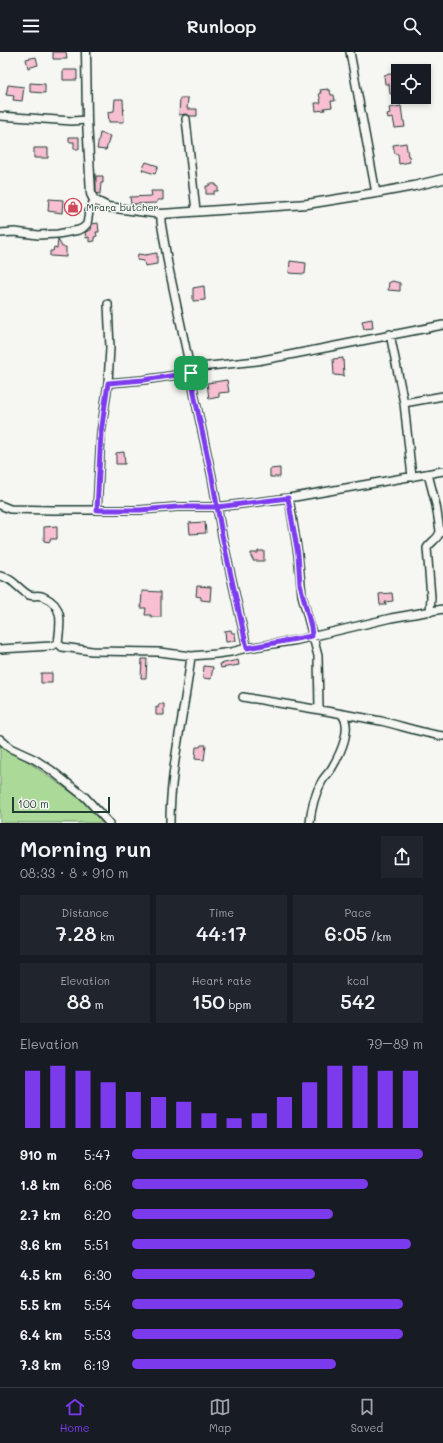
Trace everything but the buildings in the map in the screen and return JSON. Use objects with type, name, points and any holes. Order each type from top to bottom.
[{"type":"street","points":[[86,52],[87,120],[91,194],[94,200],[108,207],[161,214],[307,204],[376,193],[443,179]]},
{"type":"street","points":[[350,52],[376,193]]},
{"type":"street","points":[[0,116],[72,121],[87,120]]},
{"type":"street","points":[[186,118],[196,211]]},
{"type":"street","points":[[0,233],[15,232],[38,235],[76,231],[86,225],[94,200]]},
{"type":"street","points":[[161,214],[167,258],[204,436],[223,543],[247,648]]},
{"type":"street","points":[[97,510],[101,433],[108,383],[110,348],[108,304]]},
{"type":"street","points":[[108,383],[143,380],[191,370],[270,359],[390,334],[443,325]]},
{"type":"street","points":[[390,334],[404,403],[412,477]]},
{"type":"street","points":[[404,403],[443,396]]},
{"type":"street","points":[[0,504],[10,509],[20,510],[140,510],[177,507],[217,507],[288,498],[443,471]]},
{"type":"street","points":[[428,474],[439,519],[440,531],[440,535],[431,542],[427,548],[431,597],[430,612]]},
{"type":"street","points":[[288,498],[298,554],[300,584],[318,656],[319,709]]},
{"type":"street","points":[[0,576],[12,581],[30,595],[43,596],[56,605],[60,619],[58,643]]},
{"type":"street","points":[[58,643],[62,647],[92,651],[159,652],[191,656],[230,652],[312,636],[391,618],[443,609]]},
{"type":"street","points":[[0,649],[51,646],[58,643]]},
{"type":"street","points":[[170,823],[170,807],[175,763],[191,656]]},
{"type":"street","points":[[243,698],[319,709],[342,715],[383,722],[414,731],[443,736]]},
{"type":"street","points":[[310,823],[312,808],[318,789],[336,760],[343,742],[347,725],[346,720],[342,715]]},
{"type":"street","points":[[0,739],[10,748],[34,759],[51,770],[85,797],[109,823]]},
{"type":"green space","points":[[0,739],[10,749],[109,819],[111,823],[0,823]]},
{"type":"place","name":"Mrara butcher","points":[[73,207]]},
{"type":"route","points":[[191,373],[131,382],[108,383],[101,433],[97,510],[118,511],[177,507],[217,507],[288,498],[298,554],[300,584],[309,616],[312,636],[298,640],[247,648],[222,535],[217,507],[212,477],[191,373]]}]
